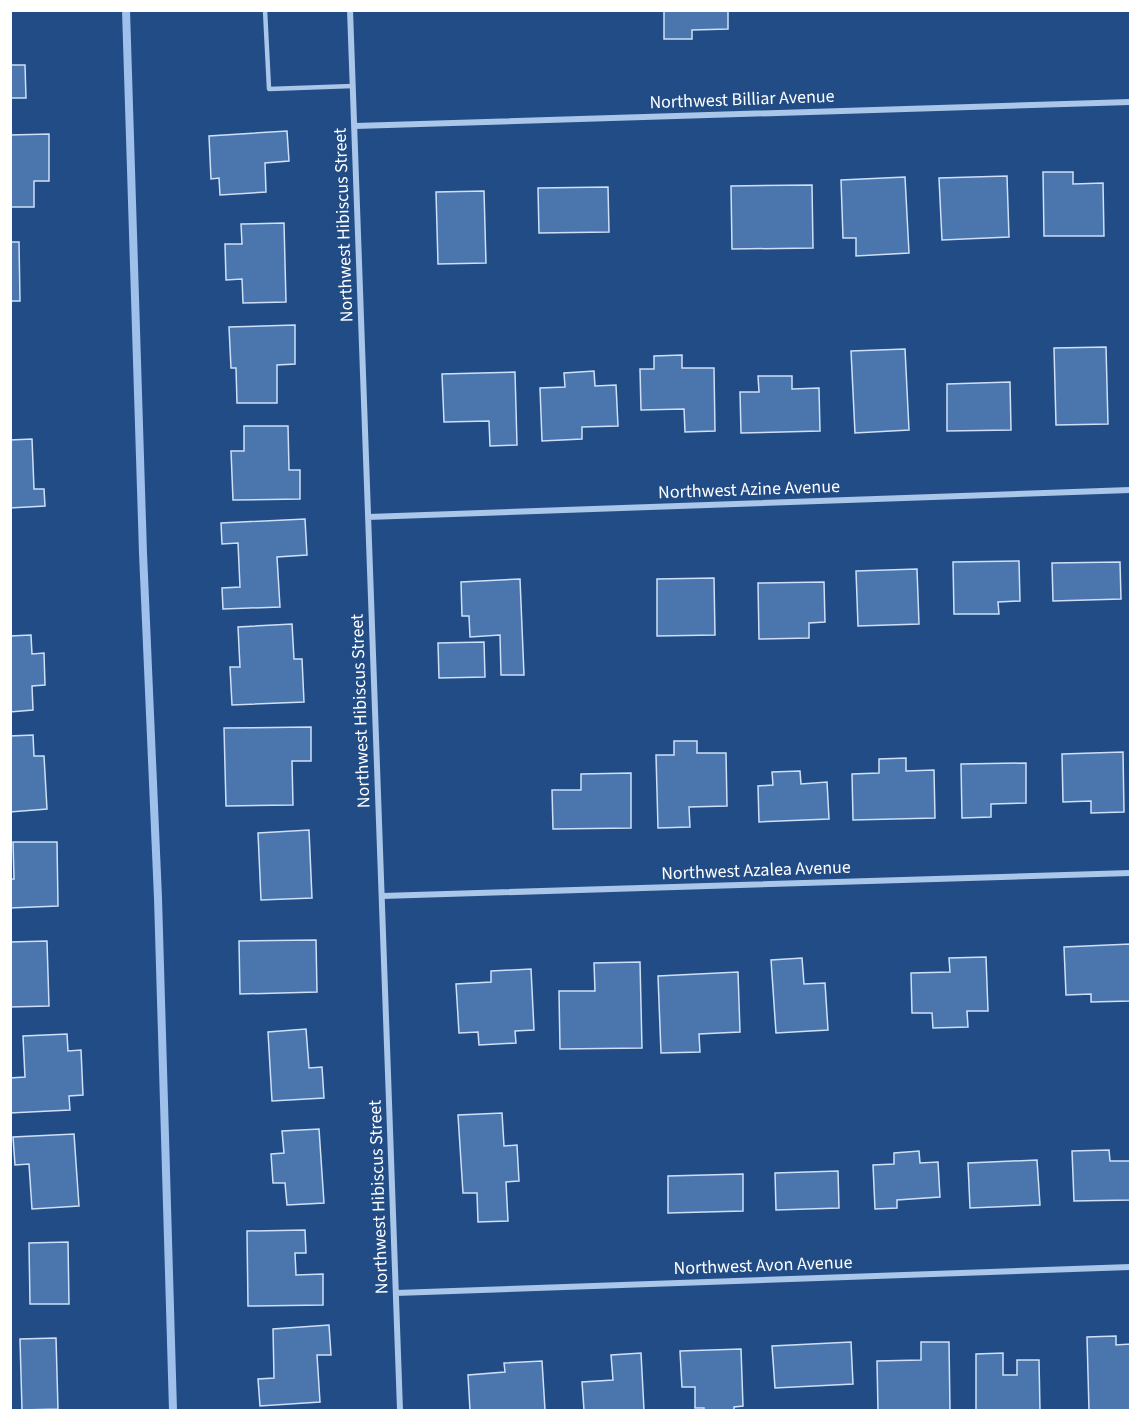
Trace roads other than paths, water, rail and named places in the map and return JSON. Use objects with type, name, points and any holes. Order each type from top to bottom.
[{"type":"street","name":"Northwest Hibiscus Street","points":[[350,10],[400,1410]]},
{"type":"street","name":"Northwest Billiar Avenue","points":[[355,126],[1131,102]]},
{"type":"street","name":"Northwest Azine Avenue","points":[[368,517],[1131,490]]},
{"type":"street","name":"Northwest Azalea Avenue","points":[[382,896],[1131,873]]},
{"type":"street","name":"Northwest Avon Avenue","points":[[396,1293],[1131,1267]]},
{"type":"lane","points":[[265,10],[269,89],[353,86]]},
{"type":"waterway","points":[[126,10],[143,553],[158,898],[173,1410]]}]
